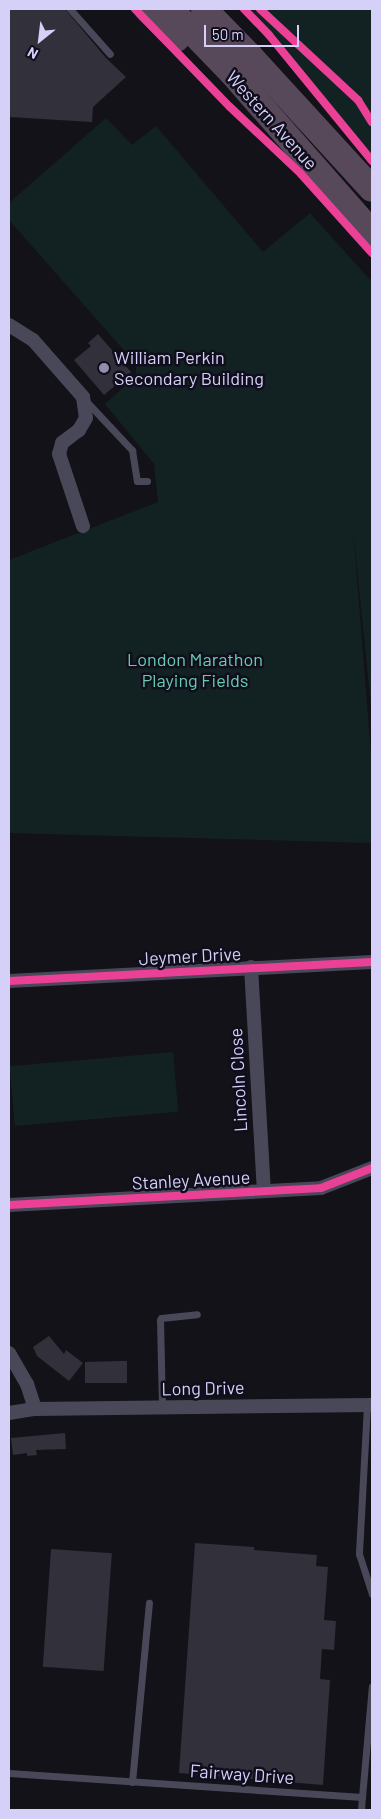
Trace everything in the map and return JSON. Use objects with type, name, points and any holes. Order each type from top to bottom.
[{"type":"highway","points":[[147,9],[242,104],[320,173]]},
{"type":"highway","name":"Western Avenue","points":[[170,9],[232,73],[372,233]]},
{"type":"highway","name":"Western Avenue","points":[[204,9],[372,189]]},
{"type":"highway","points":[[228,9],[281,68],[346,159]]},
{"type":"street","points":[[9,325],[33,340],[83,397],[86,418],[79,430],[62,443],[59,454],[83,526]]},
{"type":"street","name":"Jeymer Drive","points":[[9,980],[372,962]]},
{"type":"street","name":"Lincoln Close","points":[[251,968],[264,1191]]},
{"type":"street","name":"Stanley Avenue","points":[[9,1206],[321,1188],[372,1168]]},
{"type":"street","points":[[9,1353],[27,1384],[35,1409]]},
{"type":"street","name":"Long Drive","points":[[9,1413],[35,1409],[370,1405]]},
{"type":"lane","points":[[70,9],[110,54]]},
{"type":"lane","points":[[83,397],[132,450],[137,480],[147,481]]},
{"type":"lane","points":[[162,1407],[160,1320],[161,1318],[197,1314]]},
{"type":"lane","points":[[370,1405],[359,1554],[372,1594]]},
{"type":"lane","points":[[132,1782],[149,1603]]},
{"type":"lane","points":[[361,1810],[372,1686]]},
{"type":"lane","name":"Fairway Drive","points":[[9,1774],[362,1797]]},
{"type":"green space","points":[[246,9],[372,9],[372,157],[272,37]]},
{"type":"green space","name":"London Marathon Playing Fields","points":[[106,118],[132,145],[156,126],[263,252],[310,213],[372,282],[372,716],[353,528],[372,766],[372,843],[9,833],[9,560],[158,502],[154,464],[105,404],[136,376],[136,364],[9,220],[9,203]]},
{"type":"green space","points":[[173,1052],[178,1112],[15,1126],[10,1066]]},
{"type":"building","points":[[9,9],[65,9],[106,58],[126,77],[93,107],[92,122],[9,117]]},
{"type":"building","name":"William Perkin Secondary Building","points":[[98,334],[131,372],[104,395],[74,360],[91,346],[88,343]]},
{"type":"building","points":[[49,1336],[64,1354],[66,1350],[83,1363],[69,1381],[37,1356],[33,1347]]},
{"type":"building","points":[[127,1361],[127,1383],[85,1383],[85,1362]]},
{"type":"building","points":[[65,1433],[66,1449],[36,1450],[37,1455],[27,1456],[27,1453],[13,1455],[11,1438]]},
{"type":"building","points":[[195,1543],[254,1547],[254,1550],[317,1555],[316,1566],[328,1567],[324,1620],[336,1621],[334,1650],[322,1649],[320,1679],[330,1680],[323,1785],[179,1773]]},
{"type":"building","points":[[51,1549],[112,1553],[104,1671],[43,1667]]},
{"type":"cycle path","points":[[135,9],[230,107],[301,174],[372,253]]},
{"type":"cycle path","points":[[244,9],[269,35],[372,161]]},
{"type":"cycle path","points":[[260,9],[358,100],[372,122]]},
{"type":"cycle path","points":[[9,981],[372,962]]},
{"type":"cycle path","points":[[9,1205],[321,1188],[372,1168]]},
{"type":"place","name":"William Perkin Secondary Building","points":[[104,368]]}]
